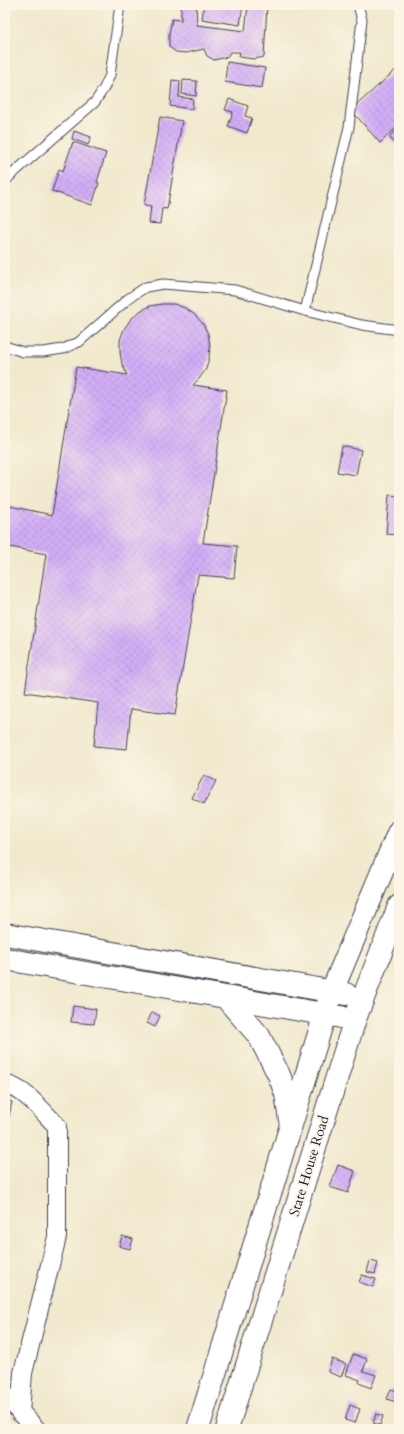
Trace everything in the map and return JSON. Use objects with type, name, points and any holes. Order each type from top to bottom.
[{"type":"main road","points":[[198,1429],[332,991],[398,840]]},
{"type":"main road","name":"State House Road","points":[[226,1429],[355,1019],[399,906]]},
{"type":"main road","points":[[5,934],[363,997]]},
{"type":"main road","points":[[5,959],[355,1019]]},
{"type":"main road","points":[[226,998],[259,1036],[279,1075],[286,1094],[290,1125]]},
{"type":"street","points":[[5,1084],[22,1092],[57,1126],[57,1237],[23,1374],[20,1413]]},
{"type":"street","points":[[5,1395],[36,1429]]},
{"type":"lane","points":[[5,182],[94,102],[104,88],[110,75],[120,5]]},
{"type":"lane","points":[[305,311],[349,127],[362,20],[358,5]]},
{"type":"lane","points":[[5,346],[23,352],[43,352],[63,349],[78,342],[129,298],[146,287],[163,284],[235,290],[305,311],[362,325],[399,330]]},
{"type":"building","points":[[181,5],[196,5],[197,25],[245,31],[248,5],[267,5],[264,57],[254,59],[239,57],[240,52],[230,52],[227,57],[214,60],[207,56],[204,49],[186,53],[176,52],[169,47],[169,34],[172,19],[181,20]]},
{"type":"building","points":[[204,5],[243,5],[240,25],[202,19]]},
{"type":"building","points":[[227,62],[265,68],[262,88],[225,82]]},
{"type":"building","points":[[399,67],[399,125],[380,143],[351,110]]},
{"type":"building","points":[[172,80],[180,81],[179,97],[193,99],[192,109],[170,106]]},
{"type":"building","points":[[183,80],[197,81],[196,96],[182,94]]},
{"type":"building","points":[[229,99],[248,106],[245,116],[252,118],[247,133],[228,126],[233,112],[225,110]]},
{"type":"building","points":[[160,117],[182,121],[167,209],[162,208],[160,224],[149,223],[151,206],[144,205]]},
{"type":"building","points":[[399,127],[399,148],[389,137]]},
{"type":"building","points":[[74,131],[91,137],[88,145],[72,139]]},
{"type":"building","points":[[73,142],[106,153],[92,205],[52,191],[59,169],[63,171]]},
{"type":"building","points":[[174,304],[185,308],[195,315],[203,324],[208,334],[210,346],[206,369],[193,385],[227,390],[203,543],[237,546],[234,578],[198,575],[175,715],[131,709],[127,749],[94,746],[98,703],[25,692],[46,554],[5,546],[5,505],[52,515],[76,367],[127,375],[122,364],[120,352],[120,340],[124,329],[131,319],[140,311],[150,306]]},
{"type":"building","points":[[342,446],[361,450],[356,475],[337,472]]},
{"type":"building","points":[[389,495],[399,496],[399,535],[386,534]]},
{"type":"building","points":[[204,775],[216,781],[204,804],[192,798]]},
{"type":"building","points":[[73,1006],[96,1009],[94,1024],[71,1022]]},
{"type":"building","points":[[152,1012],[160,1016],[155,1027],[147,1023]]},
{"type":"building","points":[[5,1100],[12,1102],[6,1131],[5,1131]]},
{"type":"building","points":[[338,1165],[355,1171],[348,1193],[330,1187]]},
{"type":"building","points":[[122,1236],[133,1239],[130,1249],[119,1246]]},
{"type":"building","points":[[370,1261],[378,1263],[375,1274],[367,1272]]},
{"type":"building","points":[[362,1275],[376,1279],[373,1287],[359,1282]]},
{"type":"building","points":[[353,1354],[367,1359],[363,1371],[376,1375],[371,1388],[359,1383],[360,1380],[346,1375]]},
{"type":"building","points":[[332,1359],[346,1364],[341,1377],[328,1372]]},
{"type":"building","points":[[391,1389],[399,1392],[399,1403],[387,1399]]},
{"type":"building","points":[[350,1405],[360,1409],[355,1423],[345,1420]]},
{"type":"building","points":[[376,1414],[383,1416],[380,1425],[373,1423]]}]
